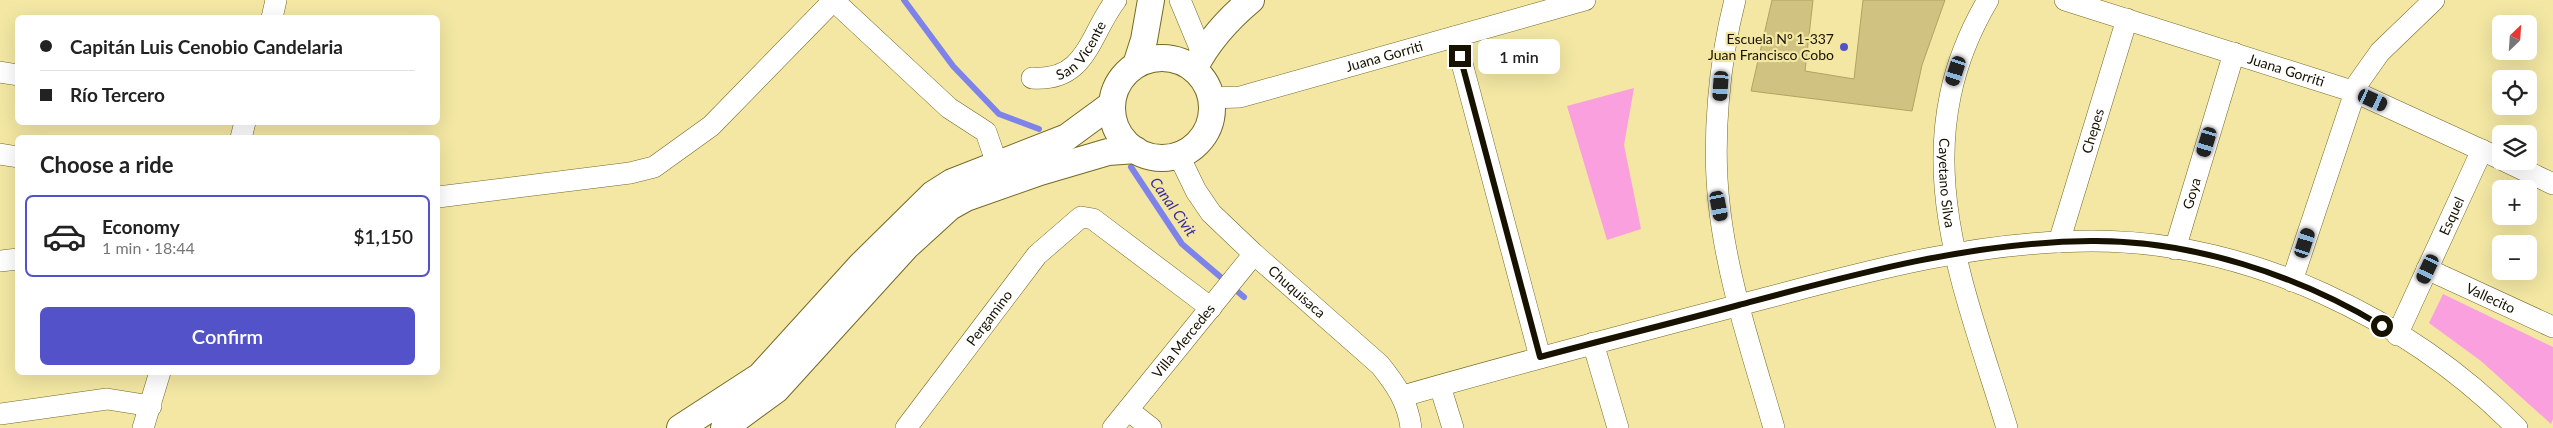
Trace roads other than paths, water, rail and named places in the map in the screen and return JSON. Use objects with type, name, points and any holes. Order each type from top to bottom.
[{"type":"main road","points":[[1136,65],[1144,40],[1150,0]]},
{"type":"main road","points":[[1198,61],[1221,27],[1251,0]]},
{"type":"main road","points":[[1167,58],[1198,61],[1211,98],[1212,114],[1207,130],[1198,144],[1179,156],[1151,157],[1125,142],[1117,131],[1113,118],[1112,104],[1119,82],[1136,65],[1147,60],[1167,58]]},
{"type":"main road","points":[[680,428],[760,376],[861,265],[926,200],[952,182],[1067,137],[1112,104]]},
{"type":"main road","points":[[724,428],[776,390],[906,247],[950,208],[966,198],[1040,172],[1095,155],[1136,150]]},
{"type":"street","points":[[273,15],[276,0]]},
{"type":"street","points":[[440,197],[630,174],[654,166],[711,126],[834,0],[949,108],[986,132],[997,164]]},
{"type":"street","name":"San Vicente","points":[[1032,78],[1047,79],[1062,76],[1077,65],[1095,37],[1104,16],[1116,0]]},
{"type":"street","points":[[1180,0],[1198,61]]},
{"type":"street","name":"Juana Gorriti","points":[[1211,98],[1240,97],[1585,0]]},
{"type":"street","points":[[1735,0],[1721,86],[1716,174],[1719,206],[1739,305],[1774,428]]},
{"type":"street","name":"Cayetano Silva","points":[[1988,0],[1962,52],[1950,90],[1943,135],[1944,184],[1954,253],[2008,428]]},
{"type":"street","name":"Juana Gorriti","points":[[2066,0],[2355,92],[2492,155]]},
{"type":"street","points":[[2292,281],[2355,92],[2368,67],[2380,52],[2434,0]]},
{"type":"street","name":"Chepes","points":[[2059,242],[2127,19]]},
{"type":"street","points":[[1454,37],[1540,357]]},
{"type":"street","name":"Goya","points":[[2175,249],[2234,53]]},
{"type":"street","points":[[0,72],[15,74]]},
{"type":"street","name":"Esquel","points":[[2397,335],[2482,150]]},
{"type":"street","points":[[0,154],[15,156]]},
{"type":"street","name":"Chuquisaca","points":[[1179,156],[1196,191],[1211,213],[1254,254],[1380,365],[1403,396],[1411,428]]},
{"type":"street","points":[[2524,170],[2553,184]]},
{"type":"street","name":"Pergamino","points":[[906,428],[1037,255],[1081,217],[1093,219],[1211,308]]},
{"type":"street","points":[[1403,396],[1540,357],[1828,280],[1954,253],[2059,242],[2122,243],[2175,249],[2233,262],[2292,281],[2334,300],[2397,335],[2456,374],[2513,427]]},
{"type":"street","name":"Villa Mercedes","points":[[1113,428],[1254,254]]},
{"type":"street","points":[[0,261],[15,259]]},
{"type":"street","name":"Vallecito","points":[[2428,269],[2553,327]]},
{"type":"street","points":[[1593,343],[1618,428]]},
{"type":"street","points":[[144,428],[159,375]]},
{"type":"street","points":[[1440,386],[1453,428]]},
{"type":"street","points":[[0,414],[106,400],[151,406]]},
{"type":"street","points":[[1128,410],[1151,428]]},
{"type":"waterway","points":[[904,0],[953,66],[999,114],[1039,129]]},
{"type":"waterway","name":"Canal Civit","points":[[1131,167],[1182,244],[1244,297]]},
{"type":"place","name":"Escuela N° 1-337 Juan Francisco Cobo","points":[[1844,47]]}]
